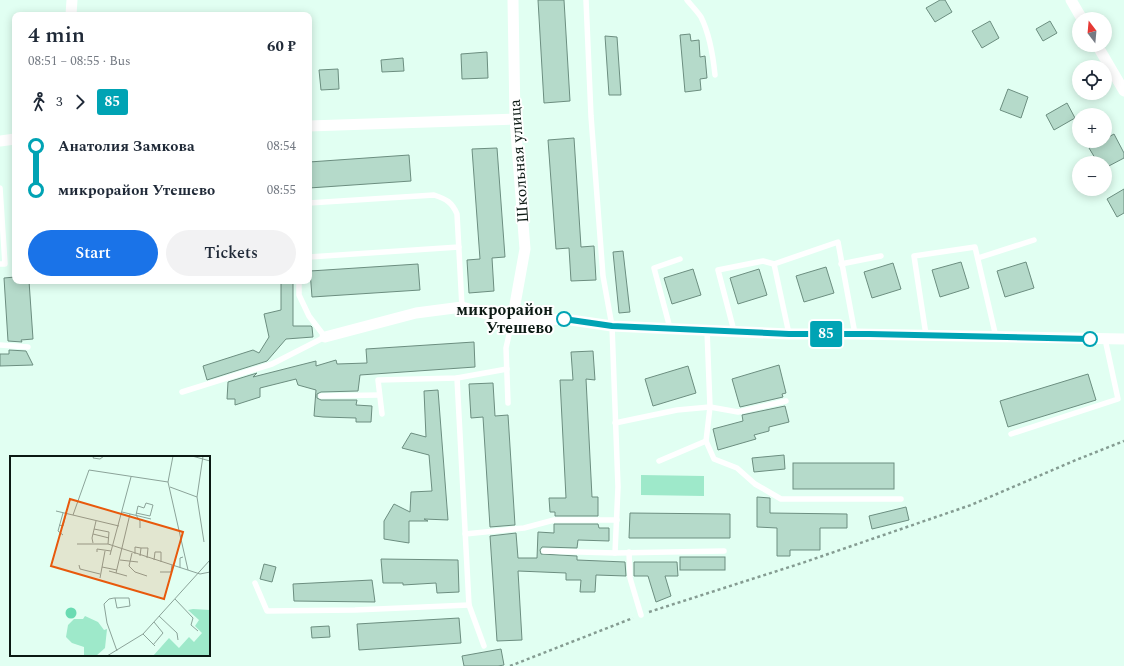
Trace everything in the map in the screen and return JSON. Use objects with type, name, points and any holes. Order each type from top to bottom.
[{"type":"street","points":[[71,12],[72,0]]},
{"type":"street","name":"Школьная улица","points":[[512,322],[525,249],[515,119],[513,0]]},
{"type":"street","points":[[1071,0],[1078,12]]},
{"type":"street","points":[[1101,52],[1124,91]]},
{"type":"street","points":[[312,126],[515,119]]},
{"type":"street","points":[[0,141],[12,139]]},
{"type":"street","points":[[325,337],[416,313],[462,307],[512,322],[564,319],[612,326],[789,334],[1124,339]]},
{"type":"lane","points":[[586,0],[591,116],[603,276],[612,326],[618,487],[615,553]]},
{"type":"lane","points":[[686,0],[700,16],[709,36],[714,57],[715,75]]},
{"type":"lane","points":[[0,188],[5,264],[0,264]]},
{"type":"lane","points":[[312,203],[434,195],[444,198],[453,206],[457,214],[462,307]]},
{"type":"lane","points":[[978,258],[1034,240]]},
{"type":"lane","points":[[734,331],[718,270],[763,261],[774,264],[838,242],[855,334]]},
{"type":"lane","points":[[312,257],[459,247]]},
{"type":"lane","points":[[926,335],[914,256],[975,247],[996,337]]},
{"type":"lane","points":[[841,264],[881,256]]},
{"type":"lane","points":[[670,328],[654,268],[680,259]]},
{"type":"lane","points":[[774,264],[789,334]]},
{"type":"lane","points":[[182,392],[272,364],[325,337],[309,316],[299,295],[299,284]]},
{"type":"lane","points":[[508,402],[506,348],[512,322]]},
{"type":"lane","points":[[707,330],[710,407],[706,441],[714,459],[737,468],[755,484],[781,499],[901,500]]},
{"type":"lane","points":[[1012,434],[1118,399],[1105,339]]},
{"type":"lane","points":[[0,345],[28,346]]},
{"type":"lane","points":[[382,414],[378,380],[457,378],[507,368]]},
{"type":"lane","points":[[457,378],[469,605],[484,646]]},
{"type":"lane","points":[[321,396],[380,395]]},
{"type":"lane","points":[[616,423],[677,410],[710,407],[738,412],[786,401]]},
{"type":"lane","points":[[659,461],[706,441]]},
{"type":"lane","points":[[465,534],[524,528],[554,520],[617,520]]},
{"type":"lane","points":[[544,551],[615,553],[724,551]]},
{"type":"lane","points":[[629,552],[630,578],[641,615]]},
{"type":"lane","points":[[255,583],[267,611],[355,610],[469,605]]},
{"type":"path","points":[[510,666],[641,615],[802,563],[971,505],[1124,441]]},
{"type":"green space","points":[[641,475],[704,476],[704,496],[641,495]]},
{"type":"building","points":[[538,0],[564,0],[570,101],[544,103]]},
{"type":"building","points":[[940,0],[945,0],[952,12],[935,22],[926,8]]},
{"type":"building","points":[[990,21],[999,38],[982,48],[972,31]]},
{"type":"building","points":[[1050,21],[1057,33],[1043,41],[1036,29]]},
{"type":"building","points":[[690,34],[691,41],[699,40],[700,57],[705,56],[707,78],[700,79],[701,90],[685,92],[680,35]]},
{"type":"building","points":[[605,36],[617,37],[621,95],[609,95]]},
{"type":"building","points":[[487,52],[488,78],[462,79],[461,54]]},
{"type":"building","points":[[403,58],[404,71],[382,72],[381,60]]},
{"type":"building","points":[[338,69],[339,89],[321,90],[319,70]]},
{"type":"building","points":[[1008,89],[1028,97],[1021,118],[1000,110]]},
{"type":"building","points":[[1067,103],[1072,112],[1072,120],[1054,130],[1046,115]]},
{"type":"building","points":[[1114,134],[1124,153],[1124,158],[1112,164],[1112,156],[1094,156],[1089,148],[1112,148],[1112,135]]},
{"type":"building","points":[[574,138],[581,247],[594,246],[596,280],[571,281],[569,248],[556,249],[548,140]]},
{"type":"building","points":[[497,148],[505,257],[492,258],[494,291],[469,293],[467,260],[480,259],[472,149]]},
{"type":"building","points":[[409,155],[411,181],[312,188],[312,162]]},
{"type":"building","points":[[1124,189],[1124,213],[1117,217],[1107,199]]},
{"type":"building","points":[[623,251],[630,312],[619,313],[613,252]]},
{"type":"building","points":[[961,262],[969,288],[940,297],[932,270]]},
{"type":"building","points":[[1026,262],[1034,288],[1005,297],[997,271]]},
{"type":"building","points":[[893,263],[901,289],[872,298],[864,272]]},
{"type":"building","points":[[418,264],[420,290],[312,297],[312,271]]},
{"type":"building","points":[[826,267],[834,293],[804,302],[796,276]]},
{"type":"building","points":[[693,269],[701,295],[672,304],[664,278]]},
{"type":"building","points":[[759,269],[767,295],[738,304],[730,278]]},
{"type":"building","points":[[12,277],[12,284],[29,284],[33,339],[21,340],[22,342],[8,341],[4,278]]},
{"type":"building","points":[[281,284],[293,284],[293,326],[311,326],[313,337],[286,339],[267,361],[207,380],[203,366],[253,350],[259,353],[269,337],[264,314],[281,310]]},
{"type":"building","points":[[474,342],[475,367],[360,375],[358,391],[321,392],[317,394],[317,398],[321,400],[357,400],[356,405],[372,406],[371,422],[356,422],[356,418],[314,416],[316,390],[298,385],[296,379],[260,388],[260,397],[235,405],[235,399],[227,399],[228,382],[257,373],[253,377],[316,361],[316,366],[336,360],[337,364],[367,363],[366,349]]},
{"type":"building","points":[[9,350],[26,351],[33,365],[0,366],[0,354],[9,354]]},
{"type":"building","points":[[593,351],[595,380],[586,379],[592,497],[598,497],[598,516],[555,516],[555,512],[550,512],[549,498],[566,498],[560,380],[573,380],[571,352]]},
{"type":"building","points":[[779,365],[786,393],[782,394],[783,397],[740,407],[732,379]]},
{"type":"building","points":[[688,366],[696,393],[653,406],[645,379]]},
{"type":"building","points":[[1088,374],[1096,400],[1008,427],[1000,401]]},
{"type":"building","points":[[493,383],[495,416],[508,415],[515,525],[490,527],[483,417],[471,418],[469,384]]},
{"type":"building","points":[[438,390],[448,520],[424,519],[428,521],[409,521],[409,543],[384,539],[384,521],[394,504],[410,512],[411,492],[432,491],[429,455],[402,448],[411,433],[426,437],[424,391]]},
{"type":"building","points":[[785,406],[789,422],[769,427],[769,431],[754,435],[756,439],[718,450],[713,429],[743,421],[742,415]]},
{"type":"building","points":[[784,455],[785,469],[754,472],[752,458]]},
{"type":"building","points":[[793,463],[894,463],[894,489],[793,489]]},
{"type":"building","points":[[757,497],[770,498],[770,513],[847,514],[847,528],[820,528],[820,550],[790,550],[790,556],[777,556],[777,528],[757,527]]},
{"type":"building","points":[[906,507],[909,520],[872,529],[869,516]]},
{"type":"building","points":[[630,513],[730,514],[730,538],[629,538]]},
{"type":"building","points":[[554,524],[598,524],[599,528],[609,528],[609,541],[578,540],[577,548],[542,547],[540,550],[541,554],[577,556],[577,560],[625,562],[626,576],[596,575],[595,592],[580,592],[581,580],[566,580],[566,573],[518,571],[522,640],[497,641],[490,536],[516,533],[518,558],[537,558],[538,532],[554,533]]},
{"type":"building","points":[[680,557],[725,557],[725,570],[680,570]]},
{"type":"building","points":[[381,559],[458,560],[459,592],[437,593],[436,583],[403,585],[403,583],[383,583]]},
{"type":"building","points":[[634,562],[677,562],[678,576],[665,576],[671,596],[656,602],[648,576],[634,576]]},
{"type":"building","points":[[264,564],[276,567],[272,582],[260,579]]},
{"type":"building","points":[[372,580],[375,602],[294,601],[293,584]]},
{"type":"building","points":[[459,618],[461,643],[359,650],[357,624]]},
{"type":"building","points":[[329,626],[330,637],[312,638],[311,627]]},
{"type":"building","points":[[501,649],[504,665],[464,666],[462,656]]},
{"type":"bus line","name":"85","points":[[564,319],[612,326],[789,334],[869,334],[1090,339]]},
{"type":"place","name":"микрорайон Утешево","points":[[564,319]]}]
